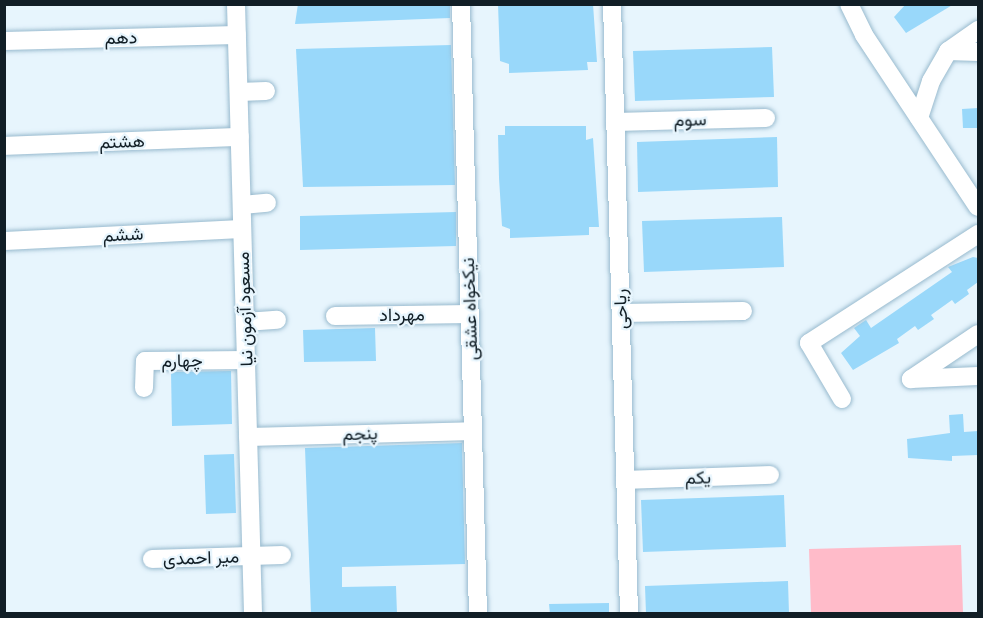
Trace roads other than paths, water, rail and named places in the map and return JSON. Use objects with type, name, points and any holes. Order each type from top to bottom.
[{"type":"street","name":"مسعود آزمون نیا","points":[[236,4],[253,614]]},
{"type":"street","name":"نیکخواه عشقی","points":[[461,4],[478,614]]},
{"type":"street","name":"ریاحی","points":[[612,4],[629,614]]},
{"type":"street","points":[[849,4],[919,118],[978,207]]},
{"type":"street","points":[[919,118],[931,81],[948,51],[978,30]]},
{"type":"street","name":"دهم","points":[[4,41],[237,35]]},
{"type":"street","points":[[948,51],[978,52]]},
{"type":"street","points":[[239,92],[266,91]]},
{"type":"street","name":"سوم","points":[[615,122],[766,118]]},
{"type":"street","name":"هشتم","points":[[4,146],[240,137]]},
{"type":"street","points":[[242,205],[267,203]]},
{"type":"street","name":"ششم","points":[[4,241],[242,229]]},
{"type":"street","points":[[842,399],[809,343],[978,234]]},
{"type":"street","points":[[621,313],[743,311]]},
{"type":"street","name":"مهرداد","points":[[335,316],[470,314]]},
{"type":"street","points":[[245,322],[277,320]]},
{"type":"street","points":[[978,334],[911,379],[978,376]]},
{"type":"street","name":"چهارم","points":[[144,388],[145,361],[246,360]]},
{"type":"street","name":"پنجم","points":[[248,437],[473,431]]},
{"type":"street","name":"یکم","points":[[625,480],[770,475]]},
{"type":"street","points":[[251,556],[282,555]]},
{"type":"street","name":"میر احمدی","points":[[152,560],[251,556]]}]
